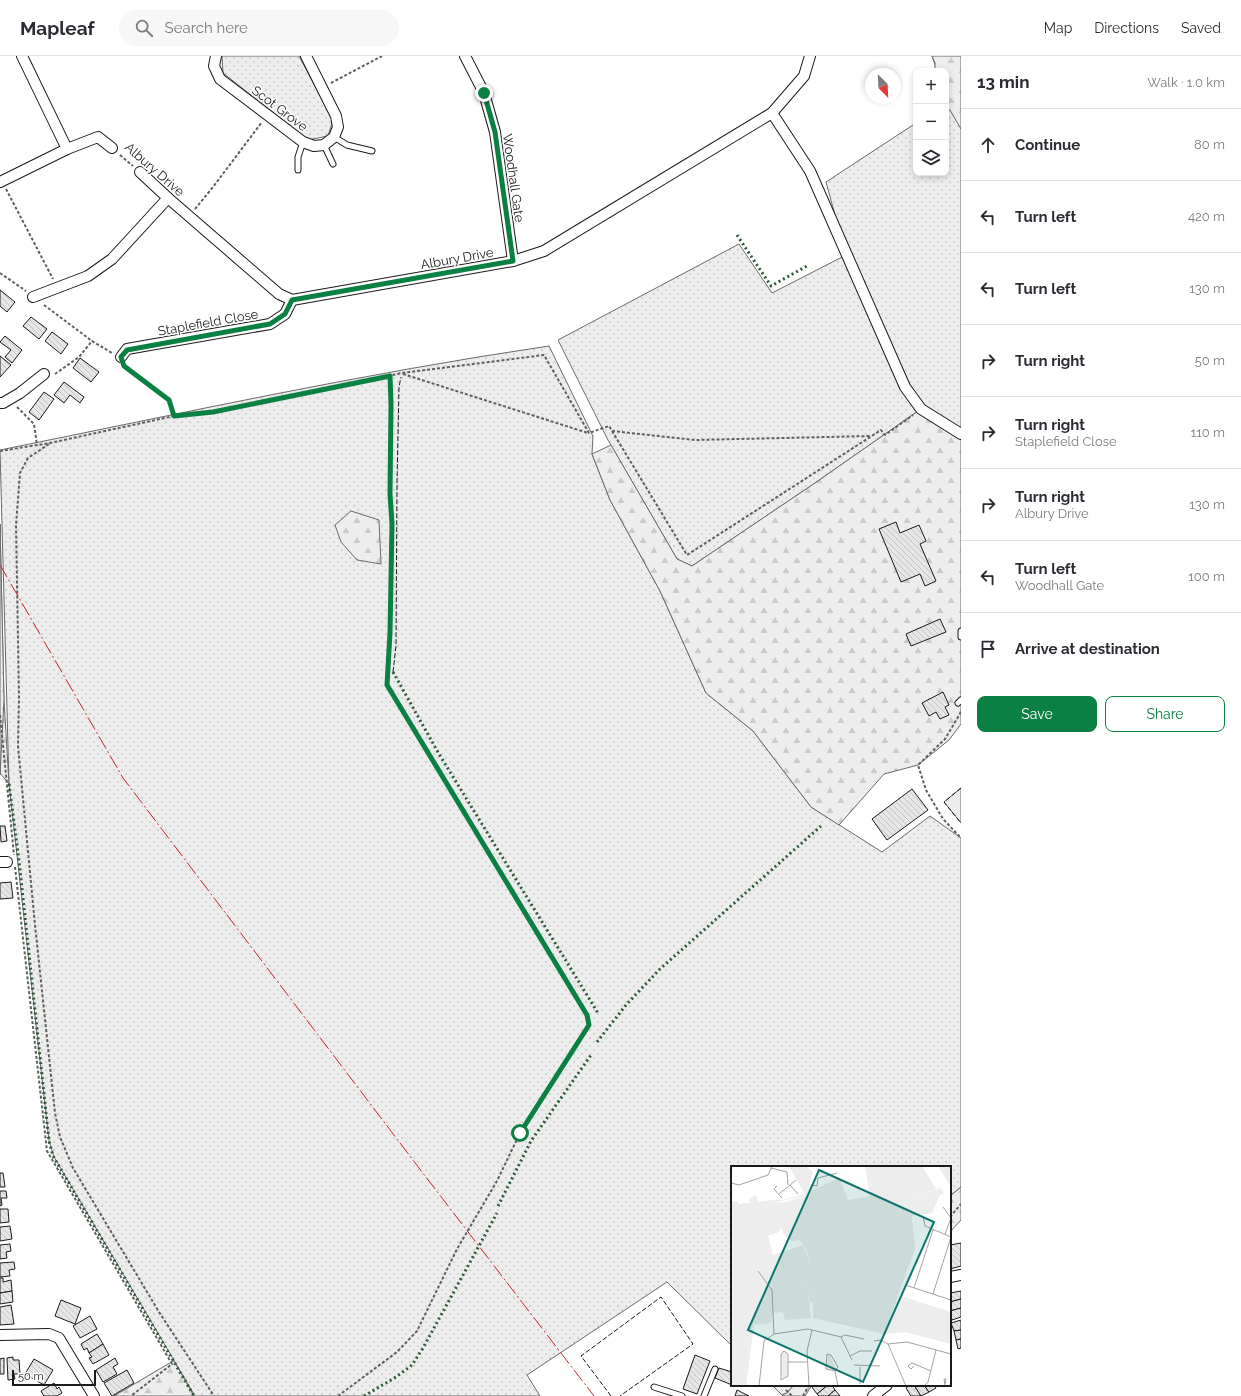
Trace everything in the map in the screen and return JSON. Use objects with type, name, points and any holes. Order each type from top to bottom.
[{"type":"street","points":[[1,181],[67,149],[22,56]]},
{"type":"street","name":"Scot Grove","points":[[216,56],[214,66],[220,79],[303,142],[314,146],[324,144]]},
{"type":"street","points":[[306,56],[336,116],[338,127],[334,136],[324,144]]},
{"type":"street","name":"Woodhall Gate","points":[[465,56],[484,93],[495,132],[513,261]]},
{"type":"street","name":"Albury Drive","points":[[140,172],[279,294],[292,300],[513,261],[544,251],[772,113],[804,76],[810,56]]},
{"type":"street","points":[[772,113],[810,171],[905,386],[921,409],[961,434]]},
{"type":"street","name":"Albury Drive","points":[[67,149],[98,137],[112,148]]},
{"type":"street","points":[[33,297],[88,276],[112,259],[168,198]]},
{"type":"street","name":"Staplefield Close","points":[[121,357],[127,350],[270,324],[285,314],[292,300]]},
{"type":"street","points":[[0,403],[3,403],[20,392],[44,374]]},
{"type":"street","points":[[951,1278],[961,1274]]},
{"type":"street","points":[[0,1335],[50,1334],[59,1338],[94,1396]]},
{"type":"street","points":[[873,1396],[886,1386]]},
{"type":"lane","points":[[334,136],[347,145],[372,151]]},
{"type":"lane","points":[[298,170],[298,157],[303,142]]},
{"type":"lane","points":[[324,144],[333,164]]},
{"type":"lane","points":[[961,631],[961,637]]},
{"type":"lane","points":[[704,1396],[715,1369]]},
{"type":"lane","points":[[654,1387],[682,1396]]},
{"type":"path","points":[[322,87],[382,56]]},
{"type":"path","points":[[189,215],[213,187],[267,115]]},
{"type":"path","name":"Albury Drive","points":[[112,148],[140,172]]},
{"type":"path","points":[[1,181],[57,288]]},
{"type":"path","points":[[0,273],[92,341],[121,357],[124,366],[169,400],[174,416]]},
{"type":"path","points":[[44,374],[54,375],[79,357],[92,341]]},
{"type":"path","points":[[0,451],[50,443],[174,416],[213,412],[402,373],[544,355],[589,433]]},
{"type":"path","points":[[402,373],[589,433],[609,426],[687,554],[881,430],[885,435],[921,409]]},
{"type":"path","points":[[338,1396],[397,1352],[417,1331],[457,1249],[497,1181],[520,1133],[589,1025],[587,1015],[387,685],[390,633],[392,524],[390,494],[390,376]]},
{"type":"path","points":[[15,404],[34,424],[37,445]]},
{"type":"path","points":[[612,431],[695,440],[872,436]]},
{"type":"path","points":[[50,443],[28,458],[20,473],[16,525],[19,698],[18,746],[34,917],[55,1113],[60,1137],[73,1168],[159,1312],[214,1396]]},
{"type":"path","points":[[961,712],[945,739],[918,765],[926,790],[944,819],[961,838]]},
{"type":"path","points":[[0,715],[6,788],[47,1151],[172,1364],[131,1396]]},
{"type":"path","points":[[951,1216],[961,1204]]},
{"type":"path","points":[[803,1396],[809,1386]]},
{"type":"path","points":[[786,1390],[792,1396]]},
{"type":"green space","points":[[222,56],[299,56],[333,120],[328,136],[308,140],[223,73]]},
{"type":"green space","points":[[932,56],[961,56],[961,434],[921,409],[692,566],[677,559],[608,440],[558,340],[739,244],[772,293],[846,255],[826,182],[913,125],[913,176],[949,176],[949,68],[936,68]]},
{"type":"green space","points":[[932,56],[961,56],[961,129],[949,110],[949,68],[935,68],[935,63]]},
{"type":"green space","points":[[549,346],[593,436],[592,454],[610,500],[660,591],[706,693],[753,731],[811,807],[882,852],[930,816],[961,838],[961,1187],[951,1195],[951,1166],[731,1166],[731,1345],[667,1282],[527,1375],[540,1396],[195,1396],[54,1157],[49,1141],[9,784],[0,450],[343,381]]},
{"type":"green space","points":[[921,409],[961,434],[961,724],[949,740],[918,765],[884,774],[839,825],[811,807],[753,731],[706,693],[660,591],[610,500],[592,454],[611,445],[677,559],[692,566]]},
{"type":"green space","points":[[351,511],[379,520],[381,564],[357,560],[341,542],[335,525]]},
{"type":"green space","points":[[0,524],[4,700],[9,784],[0,773]]},
{"type":"green space","points":[[0,524],[4,700],[0,775]]},
{"type":"green space","points":[[961,1187],[961,1220],[951,1231],[951,1195]]},
{"type":"green space","points":[[173,1361],[194,1396],[114,1396]]},
{"type":"green space","points":[[773,1386],[793,1386],[787,1393],[782,1395]]},
{"type":"green space","points":[[793,1386],[811,1386],[805,1396],[782,1395],[787,1393]]},
{"type":"shaded area","points":[[961,788],[961,823],[944,802]]},
{"type":"building","points":[[0,290],[15,302],[7,312],[0,306]]},
{"type":"building","points":[[31,317],[47,329],[39,339],[23,326]]},
{"type":"building","points":[[52,332],[68,344],[61,354],[45,341]]},
{"type":"building","points":[[5,336],[22,350],[12,363],[5,357],[11,350],[0,342]]},
{"type":"building","points":[[0,356],[11,365],[0,377]]},
{"type":"building","points":[[80,358],[99,372],[91,382],[73,368]]},
{"type":"building","points":[[64,382],[84,397],[80,403],[70,395],[64,403],[54,395]]},
{"type":"building","points":[[44,392],[54,399],[39,420],[29,412]]},
{"type":"building","points":[[896,522],[900,533],[919,525],[926,541],[920,544],[936,581],[925,586],[920,574],[901,582],[879,529]]},
{"type":"building","points":[[940,619],[946,632],[911,646],[906,634]]},
{"type":"building","points":[[943,692],[949,705],[945,707],[949,715],[940,719],[936,712],[929,716],[922,703]]},
{"type":"building","points":[[912,789],[928,810],[887,840],[872,819]]},
{"type":"building","points":[[0,826],[5,826],[7,841],[1,842]]},
{"type":"building","points":[[11,882],[13,898],[0,899],[0,883]]},
{"type":"building","points":[[0,1173],[3,1173],[5,1187],[0,1187]]},
{"type":"building","points":[[0,1191],[6,1191],[7,1198],[1,1198],[2,1205],[0,1206]]},
{"type":"building","points":[[0,1209],[8,1209],[9,1222],[0,1223]]},
{"type":"building","points":[[10,1226],[12,1239],[0,1241],[0,1227]]},
{"type":"building","points":[[961,1243],[961,1266],[951,1269],[951,1245]]},
{"type":"building","points":[[10,1244],[11,1251],[6,1252],[7,1258],[0,1259],[0,1245]]},
{"type":"building","points":[[14,1262],[15,1269],[9,1270],[10,1276],[0,1277],[0,1263]]},
{"type":"building","points":[[0,1278],[3,1278],[3,1282],[11,1280],[12,1291],[0,1293]]},
{"type":"building","points":[[12,1291],[13,1302],[0,1304],[0,1293]]},
{"type":"building","points":[[961,1291],[961,1299],[951,1302],[951,1293]]},
{"type":"building","points":[[961,1299],[961,1308],[951,1311],[951,1302]]},
{"type":"building","points":[[61,1300],[81,1308],[75,1324],[55,1316]]},
{"type":"building","points":[[11,1305],[14,1324],[0,1325],[0,1307]]},
{"type":"building","points":[[961,1308],[961,1317],[952,1320],[951,1311]]},
{"type":"building","points":[[90,1316],[97,1329],[80,1338],[73,1326]]},
{"type":"building","points":[[961,1320],[961,1330],[954,1331],[951,1323]]},
{"type":"building","points":[[961,1330],[961,1339],[956,1340],[954,1331]]},
{"type":"building","points":[[97,1334],[103,1344],[89,1353],[87,1348],[84,1350],[81,1344]]},
{"type":"building","points":[[961,1339],[961,1348],[958,1349],[956,1340]]},
{"type":"building","points":[[103,1344],[109,1355],[93,1364],[89,1358],[92,1357],[89,1353]]},
{"type":"building","points":[[695,1355],[710,1361],[697,1394],[683,1389]]},
{"type":"building","points":[[13,1357],[13,1360],[19,1360],[20,1374],[14,1374],[15,1379],[8,1380],[7,1358]]},
{"type":"building","points":[[4,1358],[4,1374],[0,1374],[0,1359]]},
{"type":"building","points":[[115,1358],[118,1364],[113,1367],[117,1374],[103,1382],[96,1370]]},
{"type":"building","points":[[34,1359],[53,1370],[44,1385],[25,1374]]},
{"type":"building","points":[[719,1368],[731,1372],[731,1385],[715,1378]]},
{"type":"building","points":[[127,1370],[134,1383],[112,1396],[104,1383]]},
{"type":"building","points":[[54,1383],[57,1389],[59,1387],[62,1393],[57,1396],[44,1396],[41,1391]]},
{"type":"building","points":[[814,1386],[827,1386],[817,1394],[812,1387]]},
{"type":"building","points":[[827,1386],[833,1386],[835,1390],[828,1396],[819,1396],[817,1394]]},
{"type":"building","points":[[909,1386],[915,1386],[921,1396],[911,1396],[906,1388]]},
{"type":"building","points":[[915,1386],[925,1386],[929,1392],[921,1396]]},
{"type":"building","points":[[925,1386],[935,1386],[936,1388],[929,1392]]},
{"type":"building","points":[[737,1390],[749,1396],[735,1396]]},
{"type":"building","points":[[835,1390],[840,1396],[828,1396]]},
{"type":"hedge","points":[[737,235],[771,286],[807,266]]},
{"type":"hedge","points":[[393,672],[439,754],[598,1013]]},
{"type":"hedge","points":[[9,784],[19,861],[49,1141],[53,1156],[194,1396]]},
{"type":"hedge","points":[[597,1042],[626,1005],[660,969],[821,826]]},
{"type":"hedge","points":[[498,1206],[531,1141],[591,1055]]},
{"type":"hedge","points":[[364,1396],[396,1377],[412,1365],[423,1348],[497,1213]]},
{"type":"fence","points":[[393,672],[396,646],[397,483],[399,387],[401,377]]},
{"type":"fence","points":[[961,788],[944,802],[961,823]]},
{"type":"fence","points":[[611,1396],[581,1356],[661,1297],[693,1344],[620,1396]]},
{"type":"power","points":[[0,565],[123,778],[594,1396]]},
{"type":"route","points":[[484,93],[495,132],[513,261],[292,300],[285,314],[270,324],[127,350],[121,357],[124,366],[169,400],[174,416],[213,412],[390,376],[390,494],[392,524],[390,633],[387,685],[587,1015],[589,1025],[520,1133]]}]
